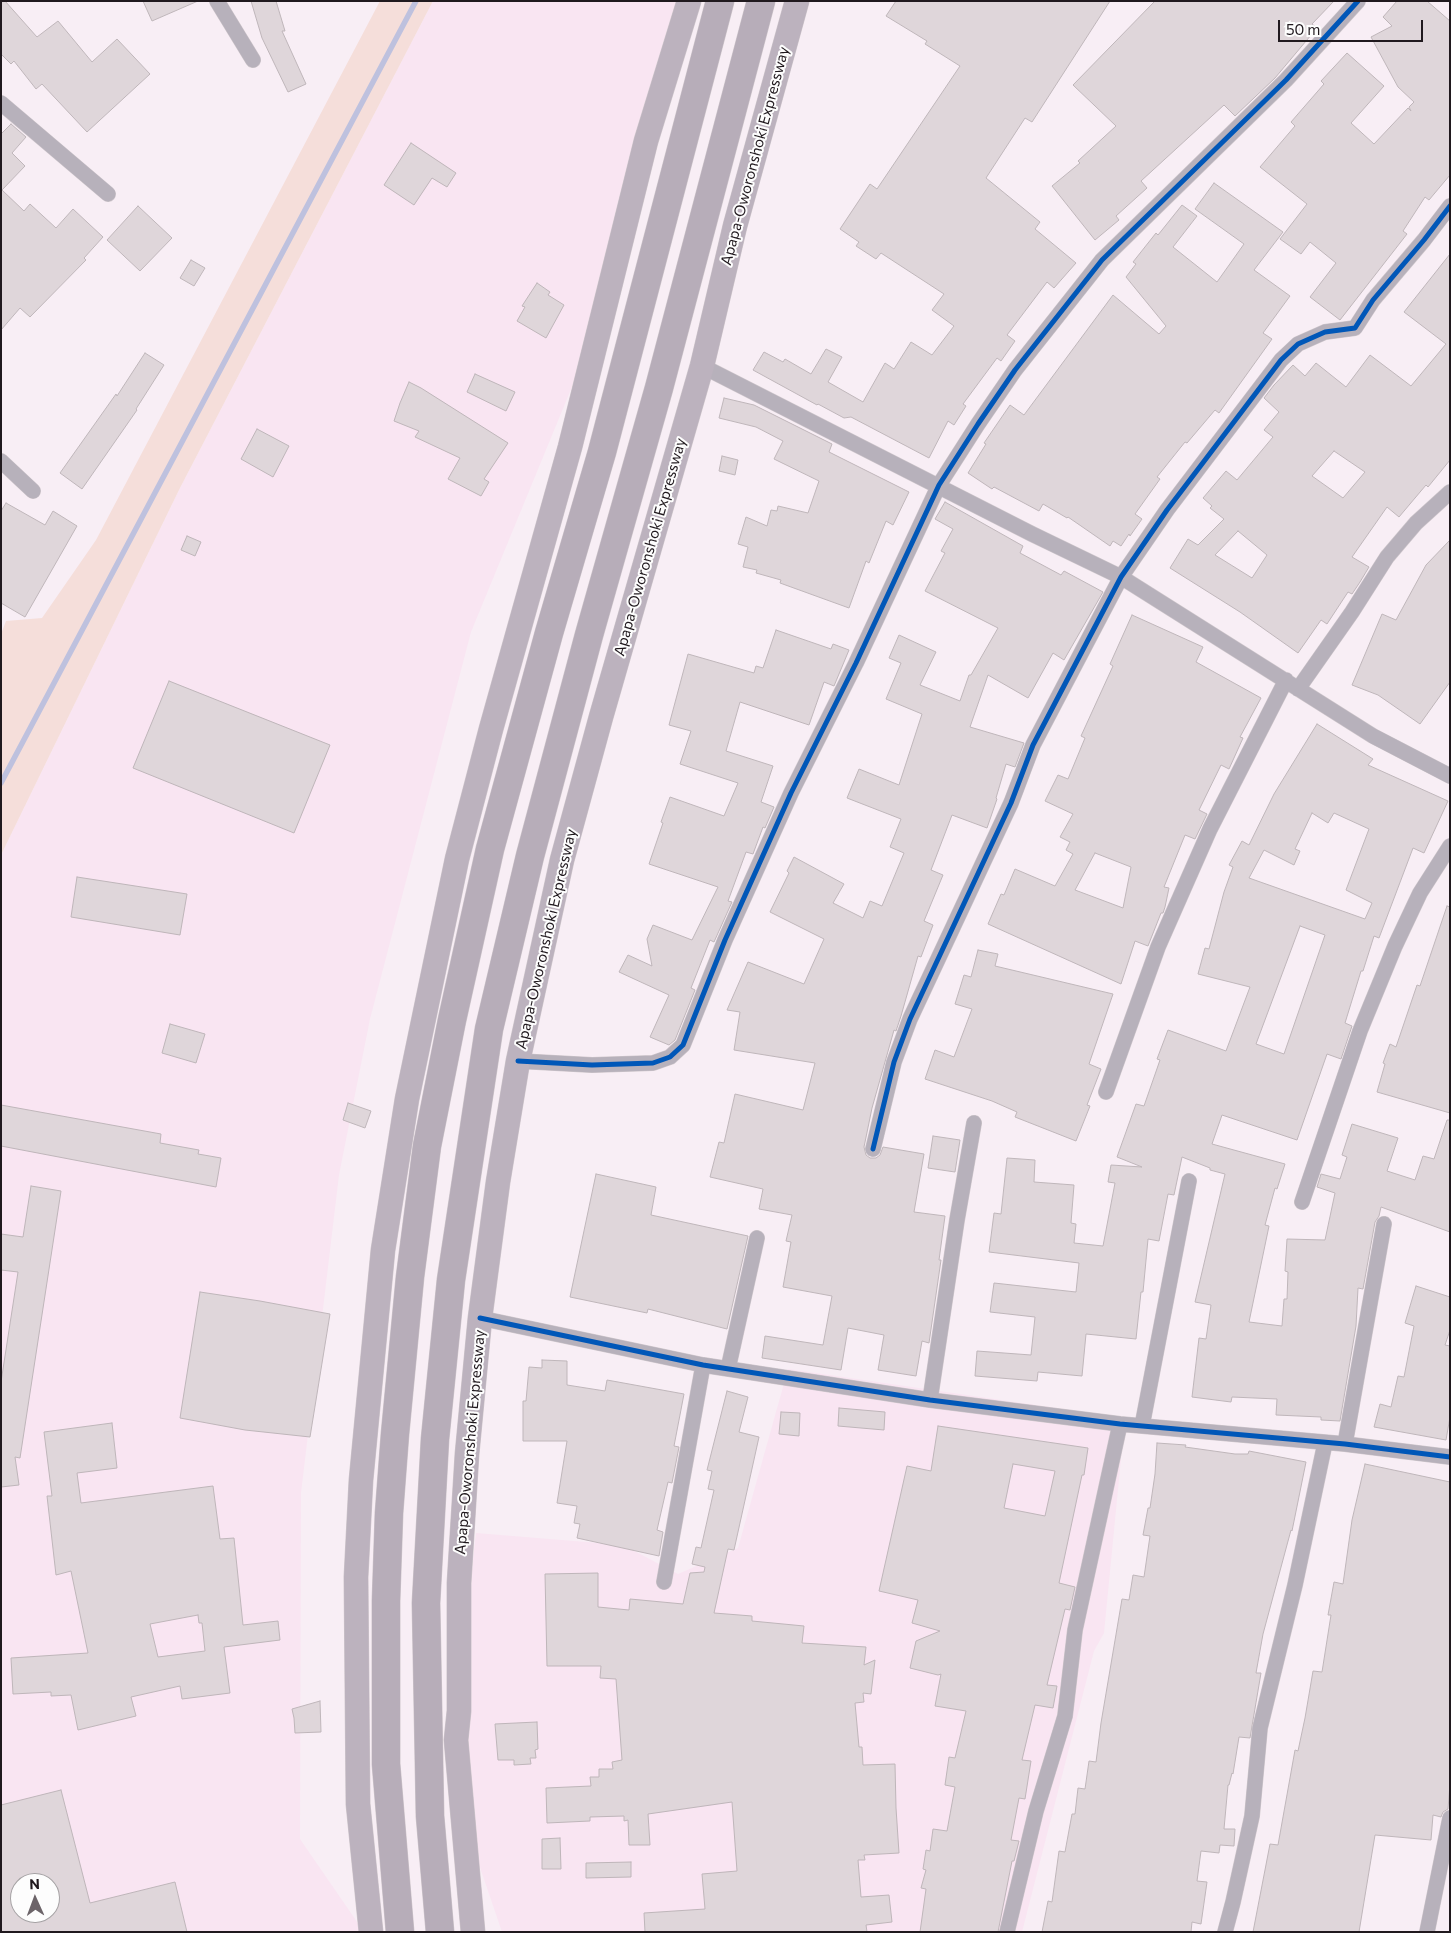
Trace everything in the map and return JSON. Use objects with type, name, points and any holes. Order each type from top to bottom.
[{"type":"highway","points":[[400,1932],[386,1764],[386,1601],[389,1513],[410,1277],[427,1146],[452,1020],[490,849],[549,633],[602,452],[720,1]]},
{"type":"highway","name":"Apapa-Oworonshoki Expressway","points":[[440,1932],[430,1816],[427,1594],[435,1439],[451,1280],[489,1029],[530,856],[588,635],[659,388],[761,1]]},
{"type":"main road","points":[[371,1932],[358,1804],[357,1567],[361,1480],[382,1259],[402,1127],[457,859],[508,664],[570,447],[646,141],[689,1]]},
{"type":"main road","name":"Apapa-Oworonshoki Expressway","points":[[472,1932],[456,1740],[459,1711],[459,1582],[467,1454],[480,1318],[498,1182],[518,1061],[562,860],[702,366],[735,226],[797,1]]},
{"type":"street","points":[[218,1],[254,60]]},
{"type":"street","points":[[518,1061],[592,1065],[653,1063],[670,1057],[683,1045],[725,940],[791,793],[856,663],[939,485],[1014,370],[1102,260],[1286,80],[1358,1]]},
{"type":"street","points":[[1,103],[108,194]]},
{"type":"street","points":[[873,1150],[894,1062],[910,1019],[1012,803],[1033,745],[1121,577],[1167,510],[1281,360],[1298,344],[1325,332],[1355,328],[1373,300],[1450,206]]},
{"type":"street","points":[[702,366],[1032,534],[1121,577],[1373,736],[1450,776]]},
{"type":"street","points":[[1,461],[33,491]]},
{"type":"street","points":[[1106,1092],[1158,947],[1210,829],[1292,685],[1352,612],[1387,557],[1416,523],[1450,492]]},
{"type":"street","points":[[1302,1202],[1360,1031],[1395,946],[1420,893],[1450,846]]},
{"type":"street","points":[[930,1400],[957,1220],[974,1123]]},
{"type":"street","points":[[1142,1426],[1189,1181]]},
{"type":"street","points":[[1345,1444],[1384,1224]]},
{"type":"street","points":[[728,1369],[757,1238]]},
{"type":"street","points":[[480,1318],[703,1365],[930,1400],[1120,1424],[1345,1444],[1450,1457]]},
{"type":"street","points":[[664,1582],[703,1365]]},
{"type":"street","points":[[1006,1932],[1036,1811],[1065,1716],[1075,1630],[1120,1424]]},
{"type":"street","points":[[1225,1932],[1252,1816],[1260,1728],[1296,1585],[1325,1443]]},
{"type":"street","points":[[1427,1932],[1450,1818]]},
{"type":"shaded area","points":[[380,1],[433,1],[180,488],[1,855],[1,634],[6,621],[42,618],[96,540]]},
{"type":"shaded area","points":[[433,1],[696,1],[618,275],[471,632],[370,1019],[339,1175],[301,1493],[300,1839],[364,1932],[1,1932],[1,855],[180,488]]},
{"type":"shaded area","points":[[788,1369],[1125,1418],[1104,1633],[1094,1651],[1022,1932],[502,1932],[471,1841],[461,1664],[476,1533],[623,1545],[678,1574],[738,1548]]},
{"type":"building","points":[[1,1],[5,1],[37,37],[58,21],[92,62],[117,39],[150,74],[87,132],[42,84],[36,89],[14,61],[11,64],[1,54]]},
{"type":"building","points":[[143,1],[198,1],[152,21]]},
{"type":"building","points":[[251,1],[276,1],[285,31],[282,31],[306,84],[288,92],[262,38]]},
{"type":"building","points":[[896,1],[1110,1],[1032,122],[1025,118],[986,178],[1040,222],[1035,229],[1076,263],[1054,288],[1047,282],[1007,335],[1015,341],[1001,361],[997,358],[963,404],[966,406],[954,425],[948,421],[929,458],[851,417],[844,418],[817,405],[753,370],[764,352],[783,362],[785,359],[811,374],[826,349],[842,357],[828,382],[863,402],[885,363],[894,369],[911,342],[932,355],[954,326],[932,310],[944,294],[881,253],[876,259],[856,246],[859,242],[840,229],[870,184],[877,189],[960,66],[925,44],[927,41],[886,16]]},
{"type":"building","points":[[1155,1],[1334,1],[1312,24],[1317,28],[1275,78],[1235,116],[1224,105],[1141,181],[1147,188],[1116,216],[1119,220],[1095,240],[1052,186],[1080,163],[1078,161],[1116,126],[1073,85]]},
{"type":"building","points":[[1397,1],[1427,1],[1450,21],[1450,175],[1429,200],[1425,197],[1403,231],[1407,234],[1340,320],[1310,297],[1336,263],[1310,242],[1301,254],[1280,239],[1307,204],[1260,167],[1295,126],[1291,122],[1324,84],[1321,81],[1347,53],[1384,86],[1351,123],[1374,144],[1408,108],[1411,111],[1409,107],[1414,102],[1398,87],[1371,37],[1392,26],[1383,17]]},
{"type":"building","points":[[11,124],[26,137],[12,153],[25,166],[2,190],[24,211],[30,204],[56,228],[73,209],[103,237],[84,258],[86,260],[30,317],[20,308],[1,330],[1,134]]},
{"type":"building","points":[[411,143],[456,173],[447,187],[432,178],[414,205],[384,185]]},
{"type":"building","points":[[1214,183],[1283,232],[1254,270],[1290,296],[1263,333],[1272,339],[1219,413],[1215,410],[1187,443],[1185,442],[1157,477],[1160,479],[1135,514],[1142,519],[1130,536],[1129,534],[1121,546],[1113,541],[1110,546],[1068,517],[1043,504],[1039,511],[994,487],[992,489],[968,473],[986,444],[984,443],[1010,405],[1024,415],[1113,295],[1159,334],[1166,326],[1126,277],[1136,264],[1133,262],[1182,205],[1197,216],[1173,247],[1217,282],[1244,244],[1195,209]]},
{"type":"building","points":[[138,206],[172,238],[140,271],[107,240]]},
{"type":"building","points":[[1450,254],[1450,460],[1428,487],[1426,485],[1399,517],[1387,507],[1352,557],[1369,567],[1360,582],[1352,594],[1348,592],[1327,624],[1321,620],[1298,653],[1240,612],[1170,568],[1188,539],[1198,545],[1224,519],[1210,508],[1212,506],[1203,498],[1226,471],[1237,480],[1273,437],[1264,430],[1279,412],[1264,398],[1293,365],[1305,376],[1316,363],[1346,387],[1370,355],[1411,386],[1446,344],[1404,312]],"holes":[[[1334,451],[1365,472],[1343,498],[1312,476]],[[1238,531],[1267,555],[1252,578],[1215,555]]]},
{"type":"building","points":[[191,260],[205,268],[194,286],[180,278]]},
{"type":"building","points":[[537,283],[550,292],[548,295],[564,305],[546,338],[517,321],[525,307],[522,306]]},
{"type":"building","points":[[145,353],[164,365],[137,410],[82,489],[60,473],[116,394],[117,396]]},
{"type":"building","points":[[475,374],[515,392],[506,411],[467,392]]},
{"type":"building","points":[[409,382],[508,443],[484,479],[489,482],[481,496],[448,479],[460,458],[415,437],[419,431],[394,421]]},
{"type":"building","points":[[724,398],[754,405],[832,444],[829,452],[909,492],[893,525],[886,521],[869,563],[866,561],[849,608],[780,583],[781,580],[756,573],[757,570],[743,567],[748,547],[738,544],[746,517],[767,526],[771,510],[777,511],[778,506],[808,513],[819,481],[774,459],[783,441],[756,427],[719,418]]},
{"type":"building","points":[[257,429],[289,446],[273,477],[241,459]]},
{"type":"building","points":[[722,456],[738,460],[735,475],[719,471]]},
{"type":"building","points":[[945,502],[1023,546],[1020,553],[1061,575],[1064,571],[1103,592],[1064,660],[1053,653],[1028,698],[988,675],[970,727],[1024,743],[1015,767],[1006,764],[987,828],[952,815],[931,870],[943,875],[924,921],[933,925],[921,957],[918,956],[901,1016],[896,1031],[894,1030],[872,1108],[864,1147],[866,1155],[870,1158],[876,1158],[880,1155],[883,1147],[924,1154],[914,1212],[945,1216],[939,1260],[941,1260],[929,1343],[922,1341],[916,1376],[878,1370],[884,1335],[848,1328],[841,1370],[762,1358],[765,1336],[823,1345],[832,1296],[783,1287],[791,1242],[786,1241],[792,1215],[759,1209],[763,1189],[710,1177],[719,1142],[724,1143],[735,1094],[803,1110],[815,1063],[734,1050],[740,1012],[727,1010],[748,962],[804,984],[824,939],[770,912],[789,873],[787,871],[794,857],[844,884],[833,903],[863,918],[870,901],[882,906],[904,853],[890,847],[901,819],[847,798],[859,769],[899,785],[922,714],[886,699],[901,663],[889,658],[899,635],[936,652],[920,685],[960,701],[969,675],[971,675],[998,628],[925,591],[945,553],[941,551],[953,529],[935,519]]},
{"type":"building","points":[[6,503],[45,525],[53,511],[77,526],[25,617],[1,603],[1,511]]},
{"type":"building","points":[[187,536],[201,542],[195,556],[181,550]]},
{"type":"building","points":[[1450,540],[1450,682],[1420,724],[1378,695],[1352,685],[1382,614],[1396,620],[1426,565]]},
{"type":"building","points":[[1132,615],[1203,647],[1196,662],[1261,698],[1240,737],[1243,738],[1229,769],[1221,765],[1199,810],[1207,814],[1195,839],[1185,835],[1164,887],[1169,888],[1163,913],[1161,913],[1148,946],[1135,941],[1121,984],[988,924],[1001,894],[1004,895],[1015,869],[1055,886],[1073,854],[1066,850],[1070,842],[1060,837],[1073,814],[1045,801],[1058,775],[1068,779],[1085,738],[1081,736],[1113,666],[1110,664]],"holes":[[[1095,853],[1131,867],[1123,908],[1075,890]]]},
{"type":"building","points":[[776,630],[831,649],[833,644],[849,650],[834,686],[824,682],[809,725],[740,702],[726,751],[773,766],[761,802],[774,807],[765,828],[763,827],[753,854],[746,852],[728,901],[732,902],[714,942],[710,940],[691,988],[695,990],[675,1040],[669,1045],[650,1037],[669,995],[619,972],[628,955],[652,966],[647,939],[653,925],[692,940],[718,887],[649,864],[670,797],[724,816],[738,783],[680,764],[691,731],[669,725],[688,654],[754,673],[756,666],[763,668]]},
{"type":"building","points":[[169,681],[330,745],[294,833],[133,768]]},
{"type":"building","points":[[1317,724],[1373,759],[1368,765],[1448,801],[1424,853],[1413,848],[1379,938],[1374,936],[1363,971],[1361,971],[1345,1023],[1352,1026],[1341,1059],[1327,1054],[1297,1140],[1222,1115],[1212,1144],[1285,1164],[1277,1189],[1275,1188],[1265,1225],[1269,1226],[1249,1322],[1282,1326],[1284,1299],[1287,1299],[1288,1272],[1285,1271],[1287,1239],[1325,1240],[1335,1193],[1317,1187],[1321,1174],[1340,1179],[1347,1157],[1342,1155],[1352,1124],[1398,1138],[1387,1171],[1415,1180],[1423,1156],[1434,1159],[1447,1120],[1450,1120],[1450,1232],[1381,1207],[1375,1222],[1363,1289],[1358,1288],[1356,1326],[1340,1421],[1321,1420],[1321,1417],[1276,1415],[1277,1399],[1232,1397],[1231,1402],[1192,1397],[1199,1338],[1206,1339],[1211,1305],[1195,1302],[1225,1174],[1210,1170],[1210,1168],[1182,1157],[1174,1195],[1168,1194],[1159,1241],[1148,1239],[1136,1339],[1086,1334],[1082,1376],[1038,1372],[1037,1381],[975,1376],[977,1351],[1031,1355],[1035,1317],[990,1312],[994,1283],[1076,1292],[1079,1263],[989,1252],[994,1213],[1001,1214],[1007,1158],[1035,1160],[1034,1182],[1074,1185],[1071,1223],[1076,1224],[1074,1243],[1103,1246],[1115,1183],[1108,1182],[1111,1165],[1142,1167],[1117,1157],[1136,1104],[1144,1106],[1160,1060],[1157,1059],[1168,1030],[1226,1051],[1250,987],[1198,974],[1205,948],[1209,949],[1224,892],[1233,867],[1229,865],[1242,841],[1249,845],[1274,794]],"holes":[[[1312,813],[1328,823],[1334,813],[1369,829],[1346,890],[1372,903],[1365,919],[1249,878],[1264,850],[1294,865],[1300,851],[1295,849]],[[1300,926],[1325,935],[1284,1054],[1256,1044]]]},
{"type":"building","points":[[77,877],[187,894],[180,935],[71,917]]},
{"type":"building","points":[[1447,906],[1450,907],[1450,1113],[1377,1092],[1385,1064],[1383,1063],[1390,1044],[1396,1047],[1417,985],[1420,986]]},
{"type":"building","points":[[978,950],[998,954],[995,966],[1113,994],[1089,1064],[1101,1069],[1087,1105],[1090,1106],[1076,1141],[1015,1117],[1017,1112],[992,1101],[925,1079],[935,1050],[954,1057],[972,1009],[955,1004],[964,975],[971,977]]},
{"type":"building","points":[[170,1024],[205,1034],[196,1063],[162,1053]]},
{"type":"building","points":[[348,1103],[371,1111],[365,1128],[343,1120]]},
{"type":"building","points":[[1,1105],[161,1134],[160,1143],[199,1150],[198,1154],[221,1158],[216,1187],[1,1146]]},
{"type":"building","points":[[933,1136],[960,1140],[955,1172],[928,1168]]},
{"type":"building","points":[[596,1174],[656,1187],[651,1215],[748,1236],[727,1329],[648,1309],[647,1313],[570,1297]]},
{"type":"building","points":[[31,1186],[61,1191],[20,1458],[15,1457],[19,1485],[1,1487],[1,1382],[18,1272],[1,1270],[1,1234],[23,1237]]},
{"type":"building","points":[[1416,1286],[1450,1297],[1450,1330],[1445,1345],[1450,1346],[1450,1417],[1446,1440],[1374,1427],[1380,1404],[1391,1407],[1398,1376],[1404,1377],[1414,1326],[1405,1323]]},
{"type":"building","points":[[200,1292],[330,1314],[310,1437],[245,1430],[180,1418]]},
{"type":"building","points":[[542,1360],[567,1361],[567,1385],[605,1391],[607,1380],[684,1394],[674,1446],[679,1447],[672,1483],[668,1482],[657,1530],[663,1532],[659,1556],[577,1538],[580,1524],[574,1523],[577,1506],[557,1503],[567,1441],[523,1441],[523,1401],[526,1401],[529,1367],[542,1368]]},
{"type":"building","points":[[727,1391],[748,1397],[739,1432],[759,1437],[734,1550],[728,1549],[714,1613],[752,1616],[752,1621],[804,1626],[802,1643],[866,1647],[864,1665],[875,1660],[871,1694],[863,1693],[864,1702],[855,1703],[859,1747],[862,1747],[863,1765],[895,1764],[899,1853],[864,1855],[865,1860],[858,1860],[861,1897],[889,1895],[892,1922],[866,1925],[867,1932],[645,1932],[644,1913],[705,1909],[702,1874],[737,1871],[732,1802],[648,1814],[650,1845],[629,1845],[628,1820],[624,1821],[624,1816],[590,1817],[590,1821],[547,1823],[546,1788],[591,1786],[590,1777],[599,1777],[599,1769],[613,1769],[612,1762],[622,1760],[616,1679],[600,1678],[601,1666],[547,1666],[545,1574],[598,1573],[598,1607],[629,1610],[630,1599],[683,1604],[690,1573],[704,1572],[705,1567],[692,1564],[696,1547],[701,1548],[714,1490],[708,1489],[712,1471],[707,1470]]},
{"type":"building","points":[[839,1408],[885,1412],[884,1430],[838,1426]]},
{"type":"building","points":[[781,1412],[800,1413],[799,1436],[779,1434]]},
{"type":"building","points":[[112,1423],[117,1468],[77,1473],[81,1503],[213,1486],[220,1539],[234,1538],[243,1625],[278,1621],[280,1640],[224,1647],[230,1693],[182,1699],[180,1686],[131,1697],[136,1716],[78,1730],[71,1695],[51,1696],[51,1692],[13,1694],[11,1658],[88,1653],[71,1571],[56,1575],[47,1496],[52,1496],[44,1432]],"holes":[[[198,1615],[199,1623],[202,1623],[205,1651],[158,1657],[150,1624]]]},
{"type":"building","points":[[938,1426],[1088,1448],[1084,1475],[1082,1475],[1059,1583],[1075,1587],[1070,1610],[1065,1609],[1047,1685],[1057,1686],[1053,1708],[1035,1705],[1022,1760],[1031,1761],[1025,1799],[1019,1798],[1011,1840],[1019,1841],[1014,1861],[1012,1861],[998,1932],[920,1932],[926,1889],[921,1888],[926,1870],[923,1869],[926,1850],[930,1851],[933,1829],[947,1831],[955,1787],[945,1785],[949,1757],[955,1758],[966,1711],[935,1706],[941,1674],[938,1675],[910,1668],[916,1641],[940,1631],[912,1623],[918,1600],[879,1591],[907,1466],[931,1471]],"holes":[[[1013,1464],[1055,1471],[1045,1516],[1004,1508]]]},
{"type":"building","points":[[1157,1443],[1186,1445],[1185,1447],[1235,1454],[1248,1454],[1249,1451],[1306,1462],[1292,1531],[1263,1634],[1256,1673],[1261,1673],[1250,1738],[1239,1737],[1233,1774],[1228,1785],[1224,1829],[1235,1829],[1234,1846],[1220,1845],[1219,1853],[1201,1851],[1197,1881],[1207,1882],[1201,1924],[1192,1922],[1191,1932],[1042,1932],[1048,1901],[1052,1902],[1059,1851],[1065,1852],[1072,1814],[1075,1814],[1078,1788],[1085,1789],[1089,1761],[1096,1762],[1122,1599],[1129,1600],[1133,1575],[1144,1577],[1150,1536],[1143,1535],[1148,1508],[1150,1508]]},
{"type":"building","points":[[1365,1464],[1450,1482],[1450,1784],[1448,1809],[1443,1812],[1441,1817],[1433,1815],[1431,1840],[1375,1835],[1359,1932],[1253,1932],[1270,1844],[1278,1845],[1295,1750],[1298,1751],[1313,1671],[1322,1672],[1331,1615],[1328,1615],[1334,1582],[1343,1584],[1352,1520]]},
{"type":"building","points":[[320,1701],[321,1732],[295,1733],[292,1709]]},
{"type":"building","points":[[537,1722],[538,1749],[535,1750],[536,1758],[530,1758],[531,1764],[514,1765],[514,1760],[498,1760],[495,1724]]},
{"type":"building","points":[[61,1790],[90,1903],[175,1882],[187,1932],[1,1932],[1,1805]]},
{"type":"building","points":[[560,1838],[561,1869],[542,1869],[542,1839]]},
{"type":"building","points":[[631,1862],[631,1877],[586,1878],[586,1863]]},
{"type":"waterway","points":[[1,783],[416,1]]},
{"type":"cycle path","points":[[518,1061],[592,1065],[653,1063],[670,1057],[683,1045],[725,940],[791,793],[856,663],[939,485],[978,424],[1015,370],[1102,260],[1286,80],[1358,1]]},
{"type":"cycle path","points":[[873,1149],[894,1062],[910,1019],[1011,803],[1033,745],[1121,577],[1167,510],[1281,360],[1298,344],[1325,332],[1355,328],[1373,300],[1450,206]]},
{"type":"cycle path","points":[[480,1318],[703,1365],[930,1400],[1120,1424],[1345,1444],[1450,1457]]}]
